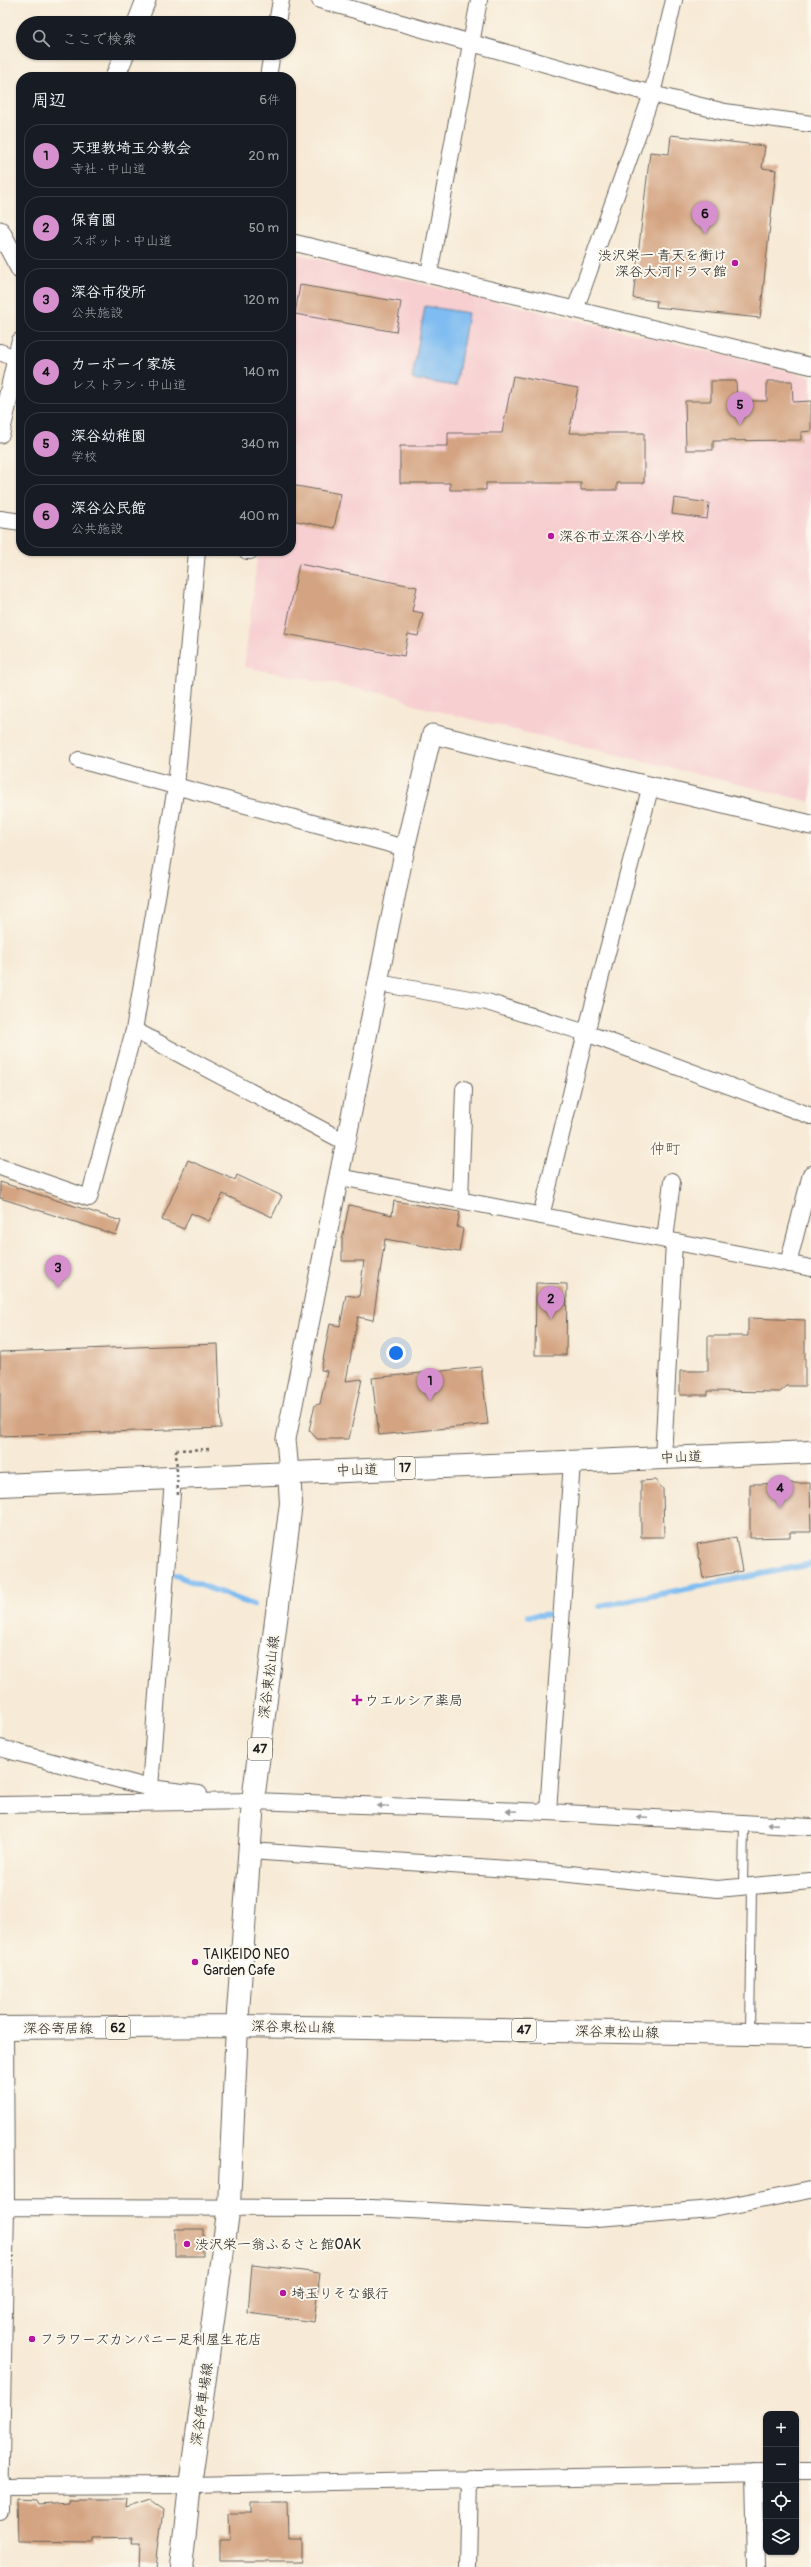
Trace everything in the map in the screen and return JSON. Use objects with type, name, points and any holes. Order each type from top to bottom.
[{"type":"main road","name":"中山道","points":[[0,1486],[176,1488],[289,1472],[811,1452]]},
{"type":"main road","name":"深谷東松山線","points":[[289,1472],[291,1503],[253,1801],[236,2026],[811,2035]]},
{"type":"main road","name":"深谷寄居線","points":[[3,2028],[236,2026]]},
{"type":"main road","name":"深谷停車場線","points":[[181,2567],[190,2485],[229,2206],[236,2026]]},
{"type":"street","points":[[140,16],[146,0]]},
{"type":"street","points":[[278,16],[281,0]]},
{"type":"street","points":[[320,0],[652,94],[726,112],[811,124]]},
{"type":"street","points":[[429,274],[470,42],[479,0]]},
{"type":"street","points":[[574,310],[652,94],[674,0]]},
{"type":"street","points":[[117,72],[122,60]]},
{"type":"street","points":[[269,72],[271,60]]},
{"type":"street","points":[[0,231],[16,261]]},
{"type":"street","points":[[296,243],[811,366]]},
{"type":"street","points":[[0,433],[13,351]]},
{"type":"street","points":[[0,519],[16,521]]},
{"type":"street","points":[[0,1167],[89,1198],[134,1030],[176,788],[196,556]]},
{"type":"street","points":[[289,1472],[286,1439],[347,1143],[405,848],[432,734],[650,785],[811,825]]},
{"type":"street","points":[[79,760],[176,788],[405,848]]},
{"type":"street","points":[[541,1216],[586,1033],[650,785]]},
{"type":"street","points":[[378,982],[488,1002],[586,1033],[811,1116]]},
{"type":"street","points":[[134,1030],[347,1143]]},
{"type":"street","points":[[460,1200],[464,1089]]},
{"type":"street","points":[[788,1264],[811,1174]]},
{"type":"street","points":[[340,1177],[811,1268]]},
{"type":"street","points":[[663,1458],[672,1181]]},
{"type":"street","points":[[548,1812],[572,1462]]},
{"type":"street","points":[[150,1788],[176,1488]]},
{"type":"street","points":[[0,1748],[150,1788],[253,1801]]},
{"type":"street","points":[[0,1805],[253,1801],[548,1812],[811,1827]]},
{"type":"street","points":[[250,1851],[550,1872],[716,1889],[811,1881]]},
{"type":"street","points":[[0,2512],[3,2028]]},
{"type":"street","points":[[3,2207],[229,2206],[372,2208],[584,2219],[712,2209],[811,2190]]},
{"type":"street","points":[[799,2472],[811,2471]]},
{"type":"street","points":[[0,2486],[190,2485],[760,2473],[756,2567]]},
{"type":"street","points":[[468,2567],[470,2478]]},
{"type":"lane","points":[[744,1822],[748,1886],[750,2034]]},
{"type":"path","points":[[176,1488],[176,1450],[212,1449]]},
{"type":"shaded area","name":"深谷市立深谷小学校","points":[[296,254],[811,376],[811,802],[413,705],[397,696],[244,667],[257,556],[296,556]]},
{"type":"water","points":[[425,306],[468,313],[456,386],[412,379]]},
{"type":"building","points":[[671,135],[765,146],[762,168],[776,170],[760,318],[656,307],[657,301],[633,298],[650,152],[669,154]]},
{"type":"building","points":[[300,285],[401,302],[396,332],[296,314]]},
{"type":"building","points":[[513,376],[578,388],[569,433],[644,433],[644,483],[617,483],[617,490],[581,490],[581,483],[486,483],[486,490],[450,490],[450,483],[400,483],[400,446],[448,446],[448,433],[502,433]]},
{"type":"building","points":[[711,381],[736,381],[737,401],[767,401],[767,381],[792,381],[793,402],[811,401],[811,431],[801,432],[801,440],[713,441],[713,450],[686,450],[685,401],[711,401]]},
{"type":"building","points":[[296,486],[341,494],[334,528],[296,521]]},
{"type":"building","points":[[674,498],[709,503],[707,519],[672,514]]},
{"type":"building","points":[[299,564],[417,587],[412,611],[423,613],[418,636],[408,634],[404,656],[285,634]]},
{"type":"building","points":[[188,1160],[235,1180],[237,1175],[282,1196],[272,1217],[223,1194],[209,1221],[191,1213],[184,1229],[162,1220]]},
{"type":"building","points":[[0,1182],[121,1221],[116,1235],[0,1198]]},
{"type":"building","points":[[394,1201],[460,1212],[457,1227],[463,1229],[459,1252],[385,1239],[373,1320],[358,1317],[346,1381],[362,1379],[349,1439],[317,1439],[309,1430],[315,1405],[320,1404],[327,1371],[321,1370],[330,1324],[340,1326],[346,1295],[359,1297],[364,1261],[342,1261],[342,1239],[349,1205],[392,1215]]},
{"type":"building","points":[[536,1283],[567,1284],[566,1355],[535,1355]]},
{"type":"building","points":[[748,1318],[805,1320],[805,1386],[787,1386],[780,1392],[708,1391],[708,1395],[680,1395],[680,1371],[708,1371],[708,1336],[748,1336]]},
{"type":"building","points":[[218,1344],[221,1428],[0,1436],[0,1352]]},
{"type":"building","points":[[481,1367],[488,1424],[379,1435],[372,1378]]},
{"type":"building","points":[[655,1480],[663,1489],[664,1537],[641,1537],[641,1481]]},
{"type":"building","points":[[810,1483],[811,1532],[790,1532],[790,1537],[750,1538],[750,1484]]},
{"type":"building","points":[[736,1537],[742,1571],[703,1578],[697,1544]]},
{"type":"building","points":[[175,2229],[203,2229],[203,2256],[175,2256]]},
{"type":"building","name":"埼玉りそな銀行","points":[[252,2265],[320,2273],[314,2322],[248,2313]]},
{"type":"building","points":[[16,2499],[36,2500],[38,2504],[69,2502],[69,2499],[127,2499],[126,2508],[150,2500],[163,2509],[156,2567],[139,2567],[140,2543],[131,2543],[132,2537],[94,2538],[94,2542],[17,2541]]},
{"type":"building","points":[[251,2503],[287,2503],[288,2539],[301,2539],[301,2561],[220,2561],[220,2539],[230,2539],[229,2513],[251,2513]]},
{"type":"waterway","points":[[600,1606],[811,1564]]},
{"type":"waterway","points":[[175,1575],[253,1605]]},
{"type":"waterway","points":[[529,1616],[554,1614]]},
{"type":"place","name":"深谷公民館","points":[[705,234]]},
{"type":"place","name":"渋沢栄一 青天を衝け 深谷大河ドラマ館","points":[[735,263]]},
{"type":"place","name":"深谷幼稚園","points":[[740,425]]},
{"type":"place","name":"深谷市立深谷小学校","points":[[551,536]]},
{"type":"place","name":"深谷市役所","points":[[58,1288]]},
{"type":"place","name":"保育園","points":[[551,1319]]},
{"type":"place","name":"天理教埼玉分教会","points":[[430,1401]]},
{"type":"place","name":"カーボーイ家族","points":[[780,1508]]},
{"type":"place","name":"ウエルシア薬局","points":[[357,1700]]},
{"type":"place","name":"TAIKEIDO NEO Garden Cafe","points":[[195,1962]]},
{"type":"place","name":"渋沢栄一翁ふるさと館OAK","points":[[187,2244]]},
{"type":"place","name":"埼玉りそな銀行","points":[[283,2293]]},
{"type":"place","name":"フラワーズカンパニー足利屋生花店","points":[[32,2339]]},
{"type":"district","name":"仲町","points":[[665,1149]]}]
